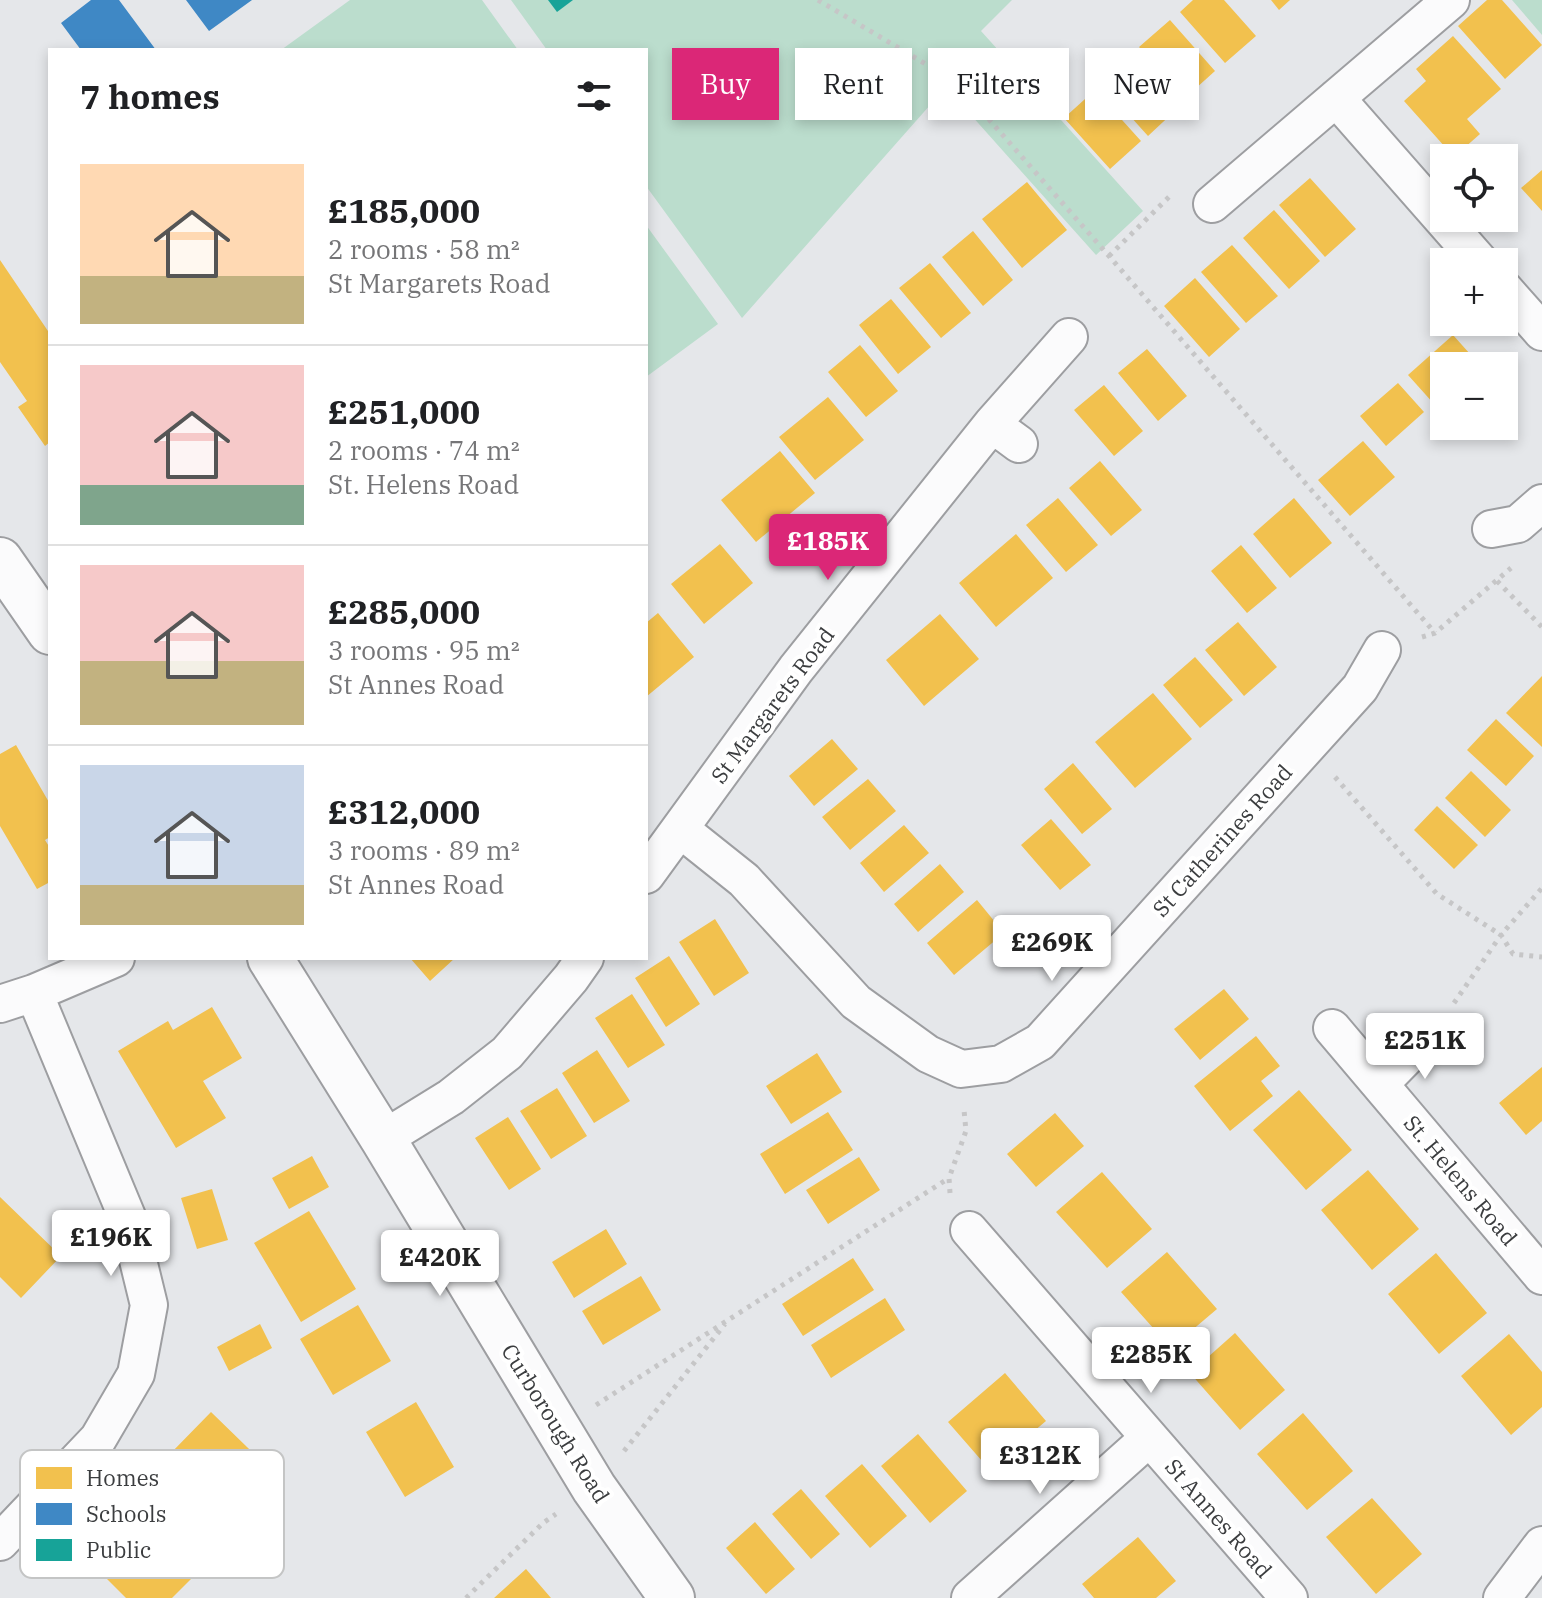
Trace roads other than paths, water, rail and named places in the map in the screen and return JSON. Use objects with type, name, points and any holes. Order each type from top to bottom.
[{"type":"street","points":[[1212,204],[1451,0]]},
{"type":"street","points":[[1336,98],[1468,248]]},
{"type":"street","points":[[1518,305],[1542,332]]},
{"type":"street","name":"St Margarets Road","points":[[648,872],[796,669],[1006,434],[1069,337]]},
{"type":"street","points":[[1491,529],[1518,524],[1542,503]]},
{"type":"street","points":[[0,560],[48,629]]},
{"type":"street","name":"St Catherines Road","points":[[680,829],[744,880],[856,1002],[928,1054],[961,1069],[1001,1064],[1040,1042],[1360,688],[1382,650]]},
{"type":"street","points":[[88,1450],[98,1439],[136,1374],[149,1305],[128,1219],[17,998],[111,960]]},
{"type":"street","name":"Curborough Road","points":[[271,960],[594,1488],[672,1598]]},
{"type":"street","points":[[383,1139],[451,1097],[507,1053],[584,960]]},
{"type":"street","name":"St. Helens Road","points":[[1332,1028],[1542,1276]]},
{"type":"street","points":[[1380,1084],[1428,1035]]},
{"type":"street","name":"St Annes Road","points":[[975,1254],[1149,1438],[1289,1598]]},
{"type":"street","name":"St Annes Road","points":[[970,1598],[1149,1438]]},
{"type":"street","points":[[0,1542],[20,1521]]},
{"type":"street","points":[[1502,1598],[1542,1545]]}]
